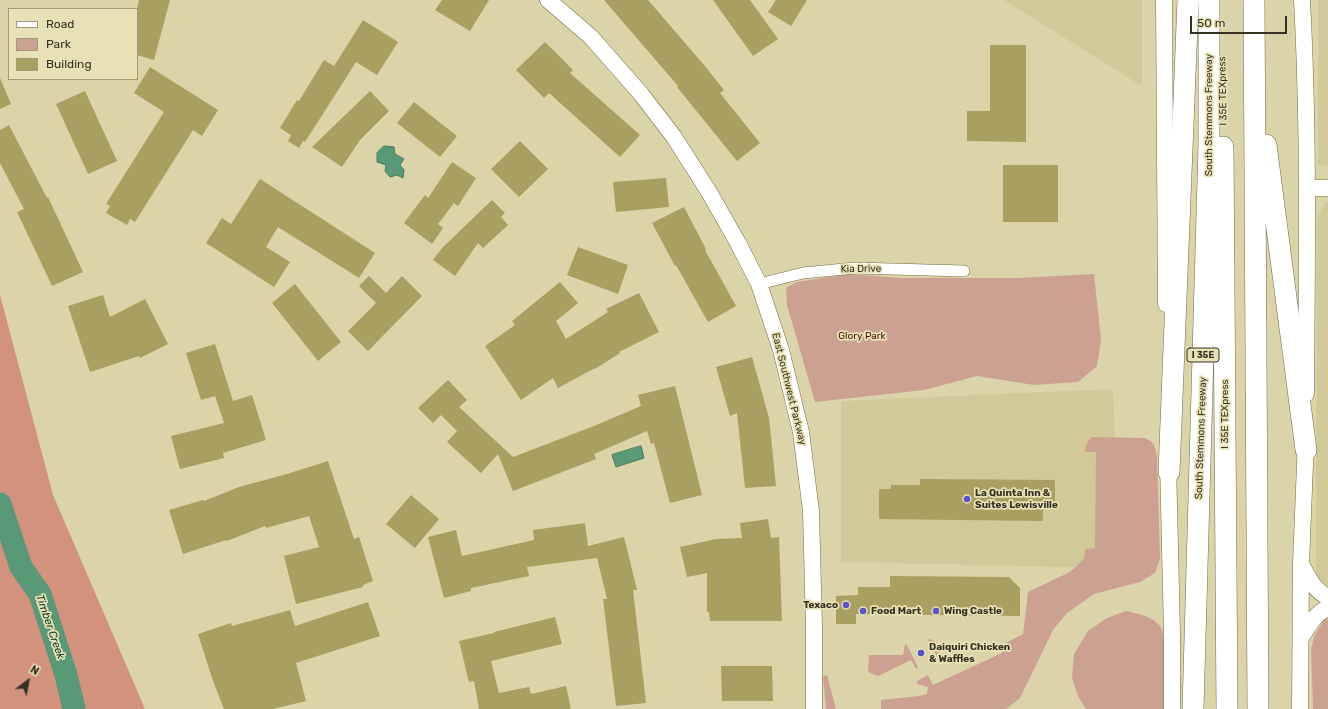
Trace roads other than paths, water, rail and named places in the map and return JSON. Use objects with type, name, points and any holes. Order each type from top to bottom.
[{"type":"highway","points":[[1169,472],[1188,0]]},
{"type":"highway","name":"South Stemmons Freeway","points":[[1193,709],[1209,144],[1209,0]]},
{"type":"highway","name":"I 35E TEXpress","points":[[1222,0],[1227,709]]},
{"type":"highway","points":[[1254,0],[1258,709]]},
{"type":"highway","points":[[1254,54],[1306,450]]},
{"type":"main road","name":"East Southwest Parkway","points":[[548,0],[591,37],[641,94],[670,131],[716,204],[759,284],[781,350],[801,432],[811,511],[814,627],[814,709]]},
{"type":"main road","points":[[1164,0],[1164,107],[1172,709]]},
{"type":"main road","points":[[1300,709],[1302,564],[1306,450],[1308,188],[1302,0]]},
{"type":"main road","points":[[1308,188],[1328,188]]},
{"type":"main road","points":[[1302,564],[1308,579],[1324,595],[1328,596]]},
{"type":"main road","points":[[1301,638],[1319,613],[1328,608]]},
{"type":"street","name":"Kia Drive","points":[[759,284],[803,273],[855,268],[964,271]]},
{"type":"waterway","name":"Timber Creek","points":[[0,504],[21,567],[40,594],[66,675],[74,709]]},
{"type":"place","name":"La Quinta Inn & Suites Lewisville","points":[[967,499]]},
{"type":"place","name":"Texaco","points":[[846,605]]},
{"type":"place","name":"Food Mart","points":[[863,611]]},
{"type":"place","name":"Wing Castle","points":[[936,611]]},
{"type":"place","name":"Daiquiri Chicken & Waffles","points":[[921,653]]},
{"type":"park label","name":"Glory Park","points":[[862,336]]}]
